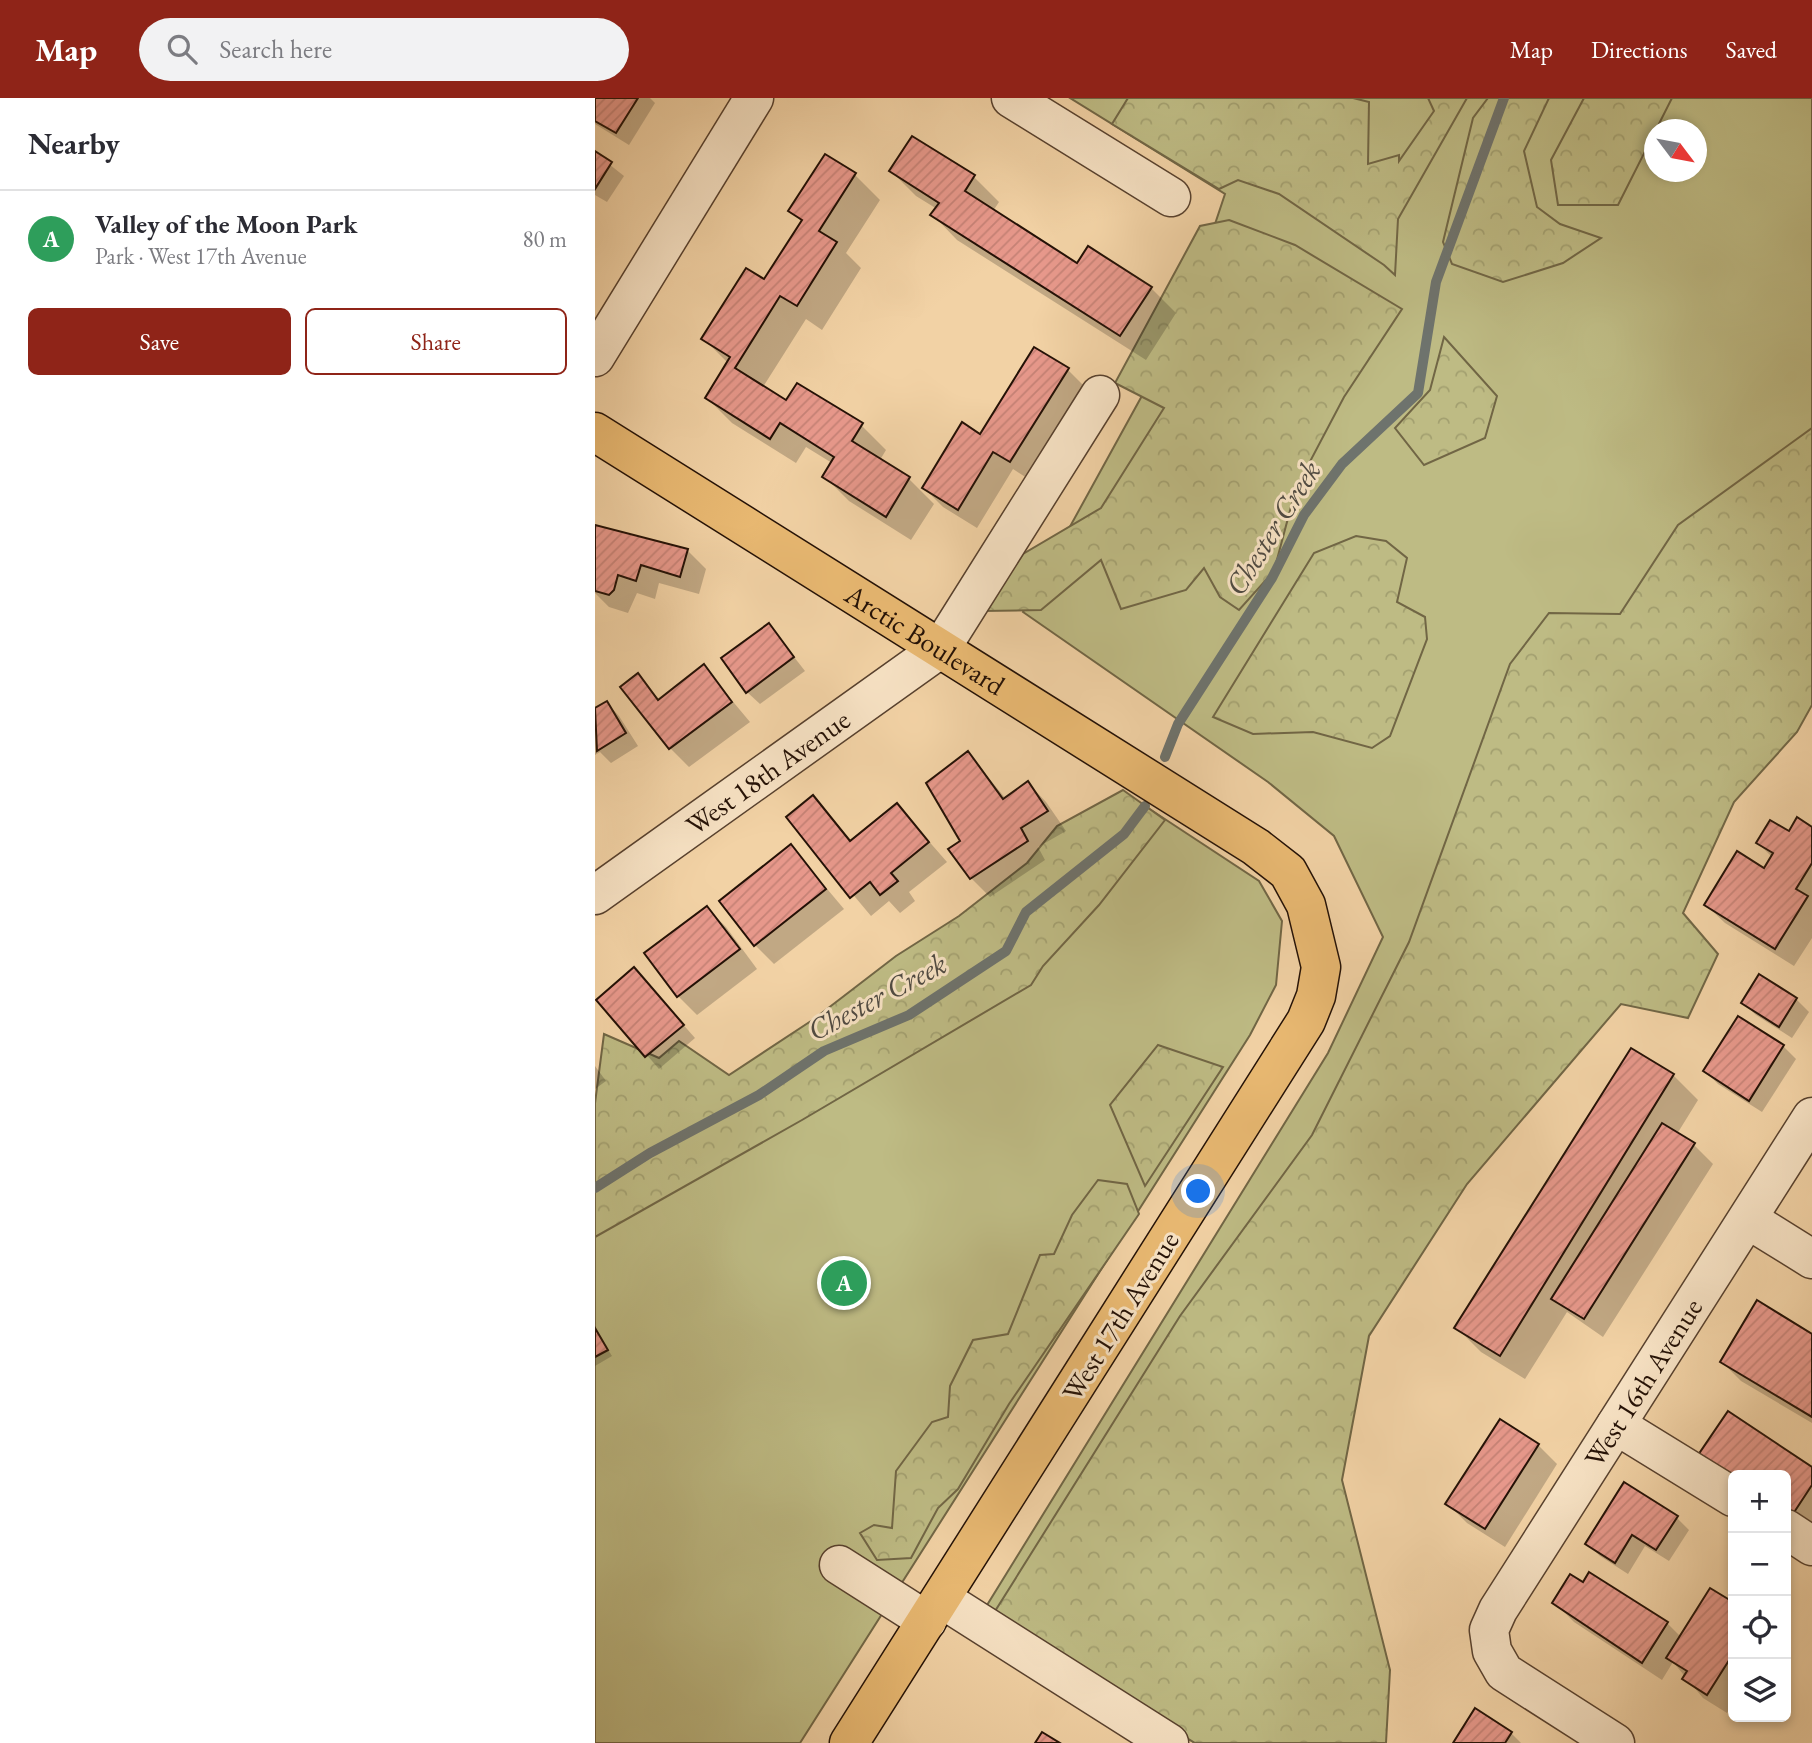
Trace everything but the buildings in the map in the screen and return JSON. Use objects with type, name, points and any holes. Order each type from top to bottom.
[{"type":"main road","name":"Arctic Boulevard","points":[[595,432],[1256,847]]},
{"type":"main road","name":"West 17th Avenue","points":[[849,1743],[1306,1021],[1316,996],[1321,967],[1306,905],[1288,872],[1256,847]]},
{"type":"street","points":[[595,357],[754,98]]},
{"type":"street","points":[[1011,98],[1171,197]]},
{"type":"street","points":[[941,648],[1100,395]]},
{"type":"street","name":"West 18th Avenue","points":[[595,895],[941,648]]},
{"type":"street","name":"West 16th Avenue","points":[[1615,1743],[1504,1672],[1492,1651],[1489,1630],[1498,1610],[1749,1220],[1812,1117]]},
{"type":"street","points":[[1749,1220],[1812,1259]]},
{"type":"street","points":[[1616,1425],[1728,1494]]},
{"type":"street","points":[[1791,1533],[1812,1546]]},
{"type":"street","points":[[839,1565],[935,1610],[1168,1743]]},
{"type":"green space","points":[[1070,98],[1812,98],[1812,674],[1348,1311],[1195,1743],[984,1610],[1328,1053],[1383,937],[1334,836],[1268,782],[1023,612],[1182,323],[1225,194]]},
{"type":"green space","points":[[1128,98],[1353,98],[1369,102],[1368,164],[1399,155],[1399,161],[1434,111],[1428,98],[1467,98],[1398,219],[1395,275],[1279,194],[1238,180],[1219,189],[1112,124]]},
{"type":"green space","points":[[1488,98],[1549,98],[1524,151],[1537,207],[1560,224],[1601,238],[1563,263],[1503,282],[1452,264],[1443,242],[1473,118]]},
{"type":"green space","points":[[1584,98],[1672,98],[1661,119],[1644,119],[1644,153],[1618,205],[1558,205],[1551,160]]},
{"type":"green space","points":[[1229,220],[1295,245],[1402,309],[1344,397],[1296,488],[1274,571],[1239,610],[1220,597],[1204,568],[1186,590],[1121,609],[1101,560],[1041,610],[983,611],[1023,554],[1101,508],[1164,408],[1115,383],[1200,226]]},
{"type":"green space","points":[[1444,337],[1497,396],[1485,438],[1424,465],[1395,428],[1430,390]]},
{"type":"green space","points":[[1812,428],[1812,705],[1797,732],[1734,802],[1683,913],[1718,954],[1688,1018],[1621,1004],[1467,1184],[1369,1336],[1342,1480],[1390,1670],[1386,1743],[1195,1743],[992,1616],[1180,1316],[1312,1135],[1409,942],[1510,664],[1549,613],[1620,614],[1678,525]]},
{"type":"green space","points":[[1356,536],[1386,541],[1407,558],[1397,602],[1425,617],[1427,639],[1390,736],[1372,748],[1313,732],[1253,734],[1213,717],[1314,553]]},
{"type":"green space","points":[[1123,790],[1165,820],[1099,905],[1043,966],[1031,985],[802,1120],[595,1237],[595,1103],[604,1034],[659,1058],[679,1041],[729,1075],[814,1019],[896,956],[959,916],[1027,863],[1057,826]]},
{"type":"green space","points":[[1145,806],[1259,881],[1282,921],[1276,985],[1250,1035],[800,1743],[595,1743],[595,1188]]},
{"type":"green space","points":[[1158,1045],[1223,1067],[1145,1186],[1110,1105]]},
{"type":"green space","points":[[1098,1180],[1127,1184],[1139,1214],[1009,1404],[958,1489],[938,1508],[911,1558],[877,1560],[860,1533],[874,1525],[892,1528],[896,1471],[932,1422],[948,1417],[950,1386],[973,1340],[1008,1334],[1040,1255],[1054,1254],[1072,1215]]},
{"type":"waterway","name":"Chester Creek","points":[[1165,757],[1178,724],[1272,578],[1304,515],[1342,464],[1418,393],[1436,282],[1504,98]]},
{"type":"waterway","name":"Chester Creek","points":[[595,1188],[650,1153],[759,1095],[824,1051],[909,1015],[1006,951],[1026,912],[1124,834],[1145,806]]},
{"type":"place","name":"Valley of the Moon Park","points":[[844,1283]]}]
